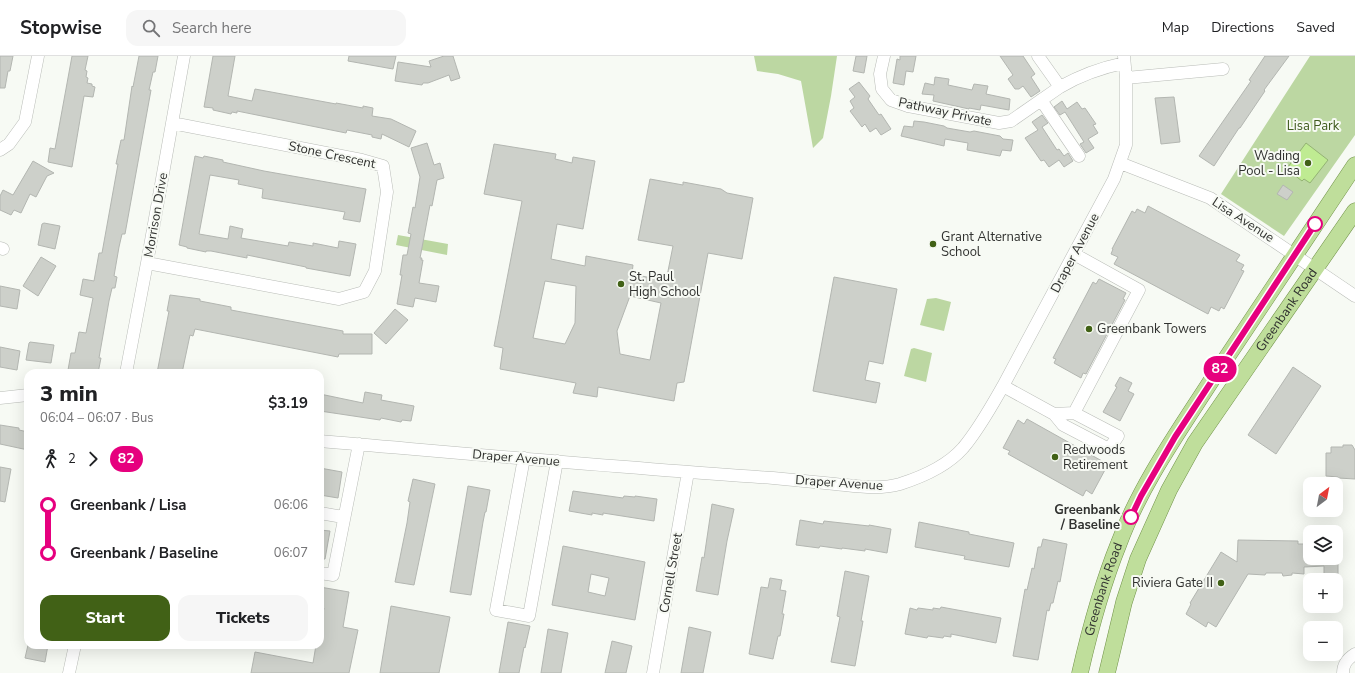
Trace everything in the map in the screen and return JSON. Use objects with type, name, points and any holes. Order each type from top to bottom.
[{"type":"main road","name":"Greenbank Road","points":[[1080,673],[1091,626],[1108,573],[1119,542],[1141,496],[1175,437],[1355,165]]},
{"type":"main road","name":"Greenbank Road","points":[[1107,673],[1124,602],[1138,559],[1169,490],[1195,443],[1355,211]]},
{"type":"street","points":[[0,150],[9,144],[25,122],[38,56]]},
{"type":"street","name":"Morrison Drive","points":[[127,369],[184,56]]},
{"type":"street","name":"Pathway Private","points":[[884,56],[880,74],[882,90],[891,100],[908,106],[999,123],[1011,121],[1077,77],[1124,60]]},
{"type":"street","points":[[1038,56],[1060,87]]},
{"type":"street","name":"Draper Avenue","points":[[324,441],[688,472],[792,479],[865,487],[898,485],[916,479],[940,467],[962,449],[984,418],[1003,386],[1114,179],[1126,145],[1126,78],[1124,60]]},
{"type":"street","points":[[1126,78],[1223,69]]},
{"type":"street","points":[[1041,100],[1079,156]]},
{"type":"street","name":"Stone Crescent","points":[[147,263],[339,299],[364,292],[375,271],[387,192],[383,166],[362,160],[172,123]]},
{"type":"street","name":"Lisa Avenue","points":[[1120,164],[1210,198],[1355,296]]},
{"type":"street","points":[[1074,254],[1139,290],[1074,413]]},
{"type":"street","points":[[1003,386],[1054,414],[1063,425],[1109,449],[1118,436],[1074,413],[1054,414]]},
{"type":"street","points":[[0,398],[24,395]]},
{"type":"street","points":[[324,574],[333,576],[359,444]]},
{"type":"street","points":[[524,458],[496,610],[529,616],[557,461]]},
{"type":"street","name":"Cornell Street","points":[[653,673],[688,472]]},
{"type":"street","points":[[324,514],[344,517]]},
{"type":"street","points":[[69,673],[74,649]]},
{"type":"street","points":[[1343,673],[1343,668],[1348,658],[1355,654]]},
{"type":"green space","points":[[754,56],[837,56],[823,138],[813,148],[801,81],[778,74],[757,71]]},
{"type":"green space","name":"Lisa Park","points":[[1310,56],[1355,56],[1355,135],[1284,236],[1221,194]]},
{"type":"green space","points":[[398,235],[448,244],[447,255],[396,245]]},
{"type":"green space","points":[[936,298],[951,302],[944,331],[920,325],[927,299]]},
{"type":"green space","points":[[914,348],[932,353],[926,382],[904,376],[911,349]]},
{"type":"shaded area","name":"Wading Pool - Lisa","points":[[1306,143],[1328,160],[1310,183],[1304,179],[1302,181],[1293,174],[1295,172],[1288,167]]},
{"type":"building","points":[[0,56],[13,56],[10,71],[8,71],[5,88],[0,88]]},
{"type":"building","points":[[72,56],[88,56],[85,70],[87,71],[87,83],[92,84],[92,86],[95,87],[93,97],[84,96],[72,167],[48,162],[50,148],[55,149]]},
{"type":"building","points":[[139,56],[158,56],[149,90],[151,90],[125,234],[122,234],[119,247],[114,276],[117,277],[115,288],[112,288],[109,301],[99,358],[101,358],[99,369],[68,369],[71,353],[75,353],[79,332],[86,333],[93,298],[80,295],[83,279],[94,281],[99,253],[102,253],[118,164],[116,164],[121,140],[124,140],[132,86],[133,87]]},
{"type":"building","points":[[213,56],[235,56],[228,96],[252,101],[255,89],[336,104],[363,108],[363,106],[373,108],[372,116],[391,119],[416,131],[409,147],[382,134],[381,139],[372,137],[372,135],[347,130],[346,133],[237,111],[237,113],[232,112],[231,114],[213,110],[213,108],[204,107]]},
{"type":"building","points":[[349,56],[396,56],[393,69],[348,61]]},
{"type":"building","points":[[444,56],[453,56],[460,78],[451,81],[449,75],[428,83],[423,83],[422,85],[395,81],[398,62],[431,67],[429,61]]},
{"type":"building","points":[[856,56],[867,56],[864,73],[853,71]]},
{"type":"building","points":[[900,56],[916,56],[913,72],[906,71],[904,85],[893,83],[897,59],[900,60]]},
{"type":"building","points":[[1000,56],[1023,56],[1035,74],[1031,77],[1040,91],[1031,97],[1023,86],[1019,89],[1015,89],[1008,79],[1013,75]]},
{"type":"building","points":[[1265,56],[1289,56],[1264,90],[1265,91],[1214,166],[1199,156],[1251,81],[1249,80]]},
{"type":"building","points":[[935,77],[949,79],[948,85],[972,90],[974,84],[988,86],[986,94],[1010,99],[1009,110],[981,105],[980,110],[969,109],[933,101],[934,95],[922,94],[925,83],[934,85]]},
{"type":"building","points":[[859,82],[870,96],[868,99],[891,129],[881,135],[876,128],[870,132],[865,124],[862,127],[850,111],[854,108],[850,101],[855,97],[849,89]]},
{"type":"building","points":[[1174,97],[1180,142],[1161,144],[1155,98]]},
{"type":"building","points":[[1062,101],[1067,109],[1077,102],[1082,109],[1085,108],[1096,124],[1093,125],[1098,133],[1088,139],[1094,148],[1086,153],[1080,144],[1084,142],[1065,112],[1060,115],[1054,107]]},
{"type":"building","points":[[1042,115],[1048,123],[1042,127],[1057,150],[1059,149],[1064,156],[1068,153],[1073,161],[1064,167],[1059,160],[1049,167],[1044,160],[1041,161],[1025,138],[1038,130],[1032,122]]},
{"type":"building","points":[[914,121],[970,132],[974,131],[1000,136],[1003,139],[1013,140],[1011,151],[1002,150],[1000,156],[967,150],[968,143],[945,139],[944,146],[901,136],[904,126],[913,127]]},
{"type":"building","points":[[427,143],[434,165],[440,163],[444,178],[437,180],[432,206],[430,205],[420,258],[423,260],[419,283],[439,286],[436,302],[415,298],[413,307],[397,304],[402,275],[400,275],[403,255],[407,255],[411,234],[408,233],[413,207],[415,208],[420,177],[411,148]]},
{"type":"building","points":[[494,144],[556,154],[555,159],[572,163],[573,157],[595,161],[583,229],[557,224],[551,259],[585,266],[586,256],[633,265],[632,274],[666,281],[673,246],[638,240],[650,179],[683,185],[683,182],[721,189],[727,193],[753,198],[742,259],[708,253],[684,382],[677,383],[674,401],[598,387],[597,397],[573,393],[576,383],[500,369],[503,348],[494,346],[522,201],[484,194]],"holes":[[[545,281],[576,286],[575,323],[565,344],[533,338]],[[630,296],[661,303],[650,360],[620,354],[617,331]]]},
{"type":"building","points":[[195,156],[203,158],[204,156],[223,160],[223,162],[264,171],[366,189],[360,222],[343,219],[345,212],[262,198],[263,189],[238,184],[239,180],[210,175],[199,234],[228,239],[230,226],[243,229],[241,238],[288,246],[289,242],[313,246],[313,243],[338,248],[339,241],[356,244],[350,276],[247,255],[247,258],[211,251],[206,252],[179,245]]},
{"type":"building","points":[[33,161],[54,173],[47,176],[36,197],[30,194],[21,213],[14,210],[11,215],[0,210],[0,196],[3,190],[13,195]]},
{"type":"building","points":[[1283,185],[1293,192],[1287,200],[1277,194]]},
{"type":"building","points":[[1148,206],[1240,255],[1236,261],[1244,265],[1241,270],[1244,271],[1224,309],[1221,307],[1219,311],[1211,307],[1208,314],[1114,264],[1118,257],[1111,254],[1112,249],[1132,211],[1135,213],[1137,209],[1145,213]]},
{"type":"building","points":[[44,223],[60,226],[55,249],[38,245],[42,224]]},
{"type":"building","points":[[41,257],[56,266],[38,296],[23,286]]},
{"type":"building","points":[[834,277],[897,289],[883,364],[869,361],[865,380],[880,383],[876,403],[813,391]]},
{"type":"building","name":"Greenbank Towers","points":[[1099,279],[1126,293],[1123,299],[1125,300],[1086,374],[1083,373],[1081,378],[1054,363],[1056,359],[1053,358],[1093,282],[1096,284]]},
{"type":"building","points":[[0,286],[20,290],[17,309],[0,306]]},
{"type":"building","points":[[170,295],[200,299],[200,301],[231,307],[231,310],[343,331],[343,334],[372,334],[372,354],[339,354],[338,357],[195,329],[193,336],[190,335],[183,369],[158,369],[169,311],[167,311]]},
{"type":"building","points":[[395,309],[408,320],[386,344],[374,333]]},
{"type":"building","points":[[30,342],[54,345],[51,363],[26,360]]},
{"type":"building","points":[[0,347],[20,351],[17,370],[0,367]]},
{"type":"building","points":[[1293,367],[1321,386],[1276,454],[1248,435]]},
{"type":"building","points":[[1120,377],[1132,383],[1128,391],[1134,394],[1120,421],[1103,412],[1117,387],[1115,386]]},
{"type":"building","points":[[365,392],[382,395],[381,400],[414,406],[411,421],[402,420],[401,422],[381,418],[380,420],[324,412],[324,395],[363,403]]},
{"type":"building","name":"Redwoods Retirement","points":[[1027,419],[1102,461],[1100,464],[1106,468],[1092,494],[1086,490],[1083,496],[1008,454],[1010,451],[1003,448],[1018,420],[1024,424]]},
{"type":"building","points":[[0,425],[19,428],[19,430],[24,431],[24,449],[0,444]]},
{"type":"building","points":[[1343,445],[1352,445],[1355,450],[1355,479],[1326,476],[1326,453],[1331,453],[1331,447],[1343,447]]},
{"type":"building","points":[[0,467],[11,469],[5,502],[0,501]]},
{"type":"building","points":[[324,469],[342,472],[338,498],[324,496]]},
{"type":"building","points":[[413,479],[435,484],[414,585],[395,582],[407,523],[410,502],[408,501]]},
{"type":"building","points":[[468,486],[490,490],[471,595],[450,592]]},
{"type":"building","points":[[573,491],[623,498],[624,496],[635,496],[657,499],[654,521],[603,513],[603,515],[592,513],[592,515],[569,511]]},
{"type":"building","points":[[712,504],[734,509],[718,595],[696,591],[702,557],[704,558]]},
{"type":"building","points":[[800,520],[823,524],[824,521],[869,525],[891,529],[887,553],[865,549],[865,551],[796,545]]},
{"type":"building","points":[[919,522],[1014,543],[1009,567],[964,559],[965,556],[915,547]]},
{"type":"building","points":[[324,530],[330,531],[324,559]]},
{"type":"building","points":[[1043,539],[1067,544],[1060,582],[1058,581],[1053,603],[1051,603],[1049,611],[1047,610],[1038,660],[1013,656],[1025,589],[1027,590],[1032,568],[1034,569],[1038,547],[1041,547]]},
{"type":"building","name":"Riviera Gate II","points":[[1238,540],[1298,541],[1298,544],[1303,544],[1303,565],[1338,565],[1338,573],[1324,573],[1324,566],[1304,567],[1303,574],[1292,573],[1292,575],[1283,576],[1282,573],[1266,573],[1265,575],[1248,574],[1216,627],[1208,622],[1206,627],[1186,614],[1191,604],[1190,603],[1221,552],[1237,562]]},
{"type":"building","points":[[563,546],[645,562],[635,620],[552,605]],"holes":[[[591,574],[609,578],[605,596],[588,592]]]},
{"type":"building","points":[[845,571],[869,576],[855,666],[831,662],[840,617],[837,616]]},
{"type":"building","points":[[770,578],[782,580],[780,590],[786,591],[780,636],[778,636],[773,659],[749,654],[761,587],[768,588]]},
{"type":"building","points":[[324,588],[349,592],[343,627],[358,630],[349,673],[251,673],[255,652],[313,663],[315,649],[324,649]]},
{"type":"building","points":[[391,606],[450,617],[439,673],[380,673]]},
{"type":"building","points":[[941,607],[1001,618],[996,643],[951,634],[951,637],[944,636],[943,638],[928,636],[927,638],[905,634],[910,608],[917,610],[918,608],[933,610],[933,608],[940,609]]},
{"type":"building","points":[[508,622],[530,626],[519,673],[499,673]]},
{"type":"building","points":[[689,627],[711,632],[703,673],[681,673]]},
{"type":"building","points":[[548,629],[568,633],[561,673],[541,673]]},
{"type":"building","points":[[612,641],[632,646],[626,673],[605,673]]},
{"type":"building","points":[[27,649],[47,649],[45,662],[25,658]]},
{"type":"bus line","name":"82","points":[[1131,517],[1141,496],[1175,437],[1315,224]]},
{"type":"place","name":"Wading Pool - Lisa","points":[[1308,163]]},
{"type":"place","name":"Grant Alternative School","points":[[933,244]]},
{"type":"place","name":"St. Paul High School","points":[[621,284]]},
{"type":"place","name":"Greenbank Towers","points":[[1089,329]]},
{"type":"place","name":"Redwoods Retirement","points":[[1055,457]]},
{"type":"place","name":"Greenbank / Baseline","points":[[1131,517]]},
{"type":"place","name":"Riviera Gate II","points":[[1221,583]]}]
